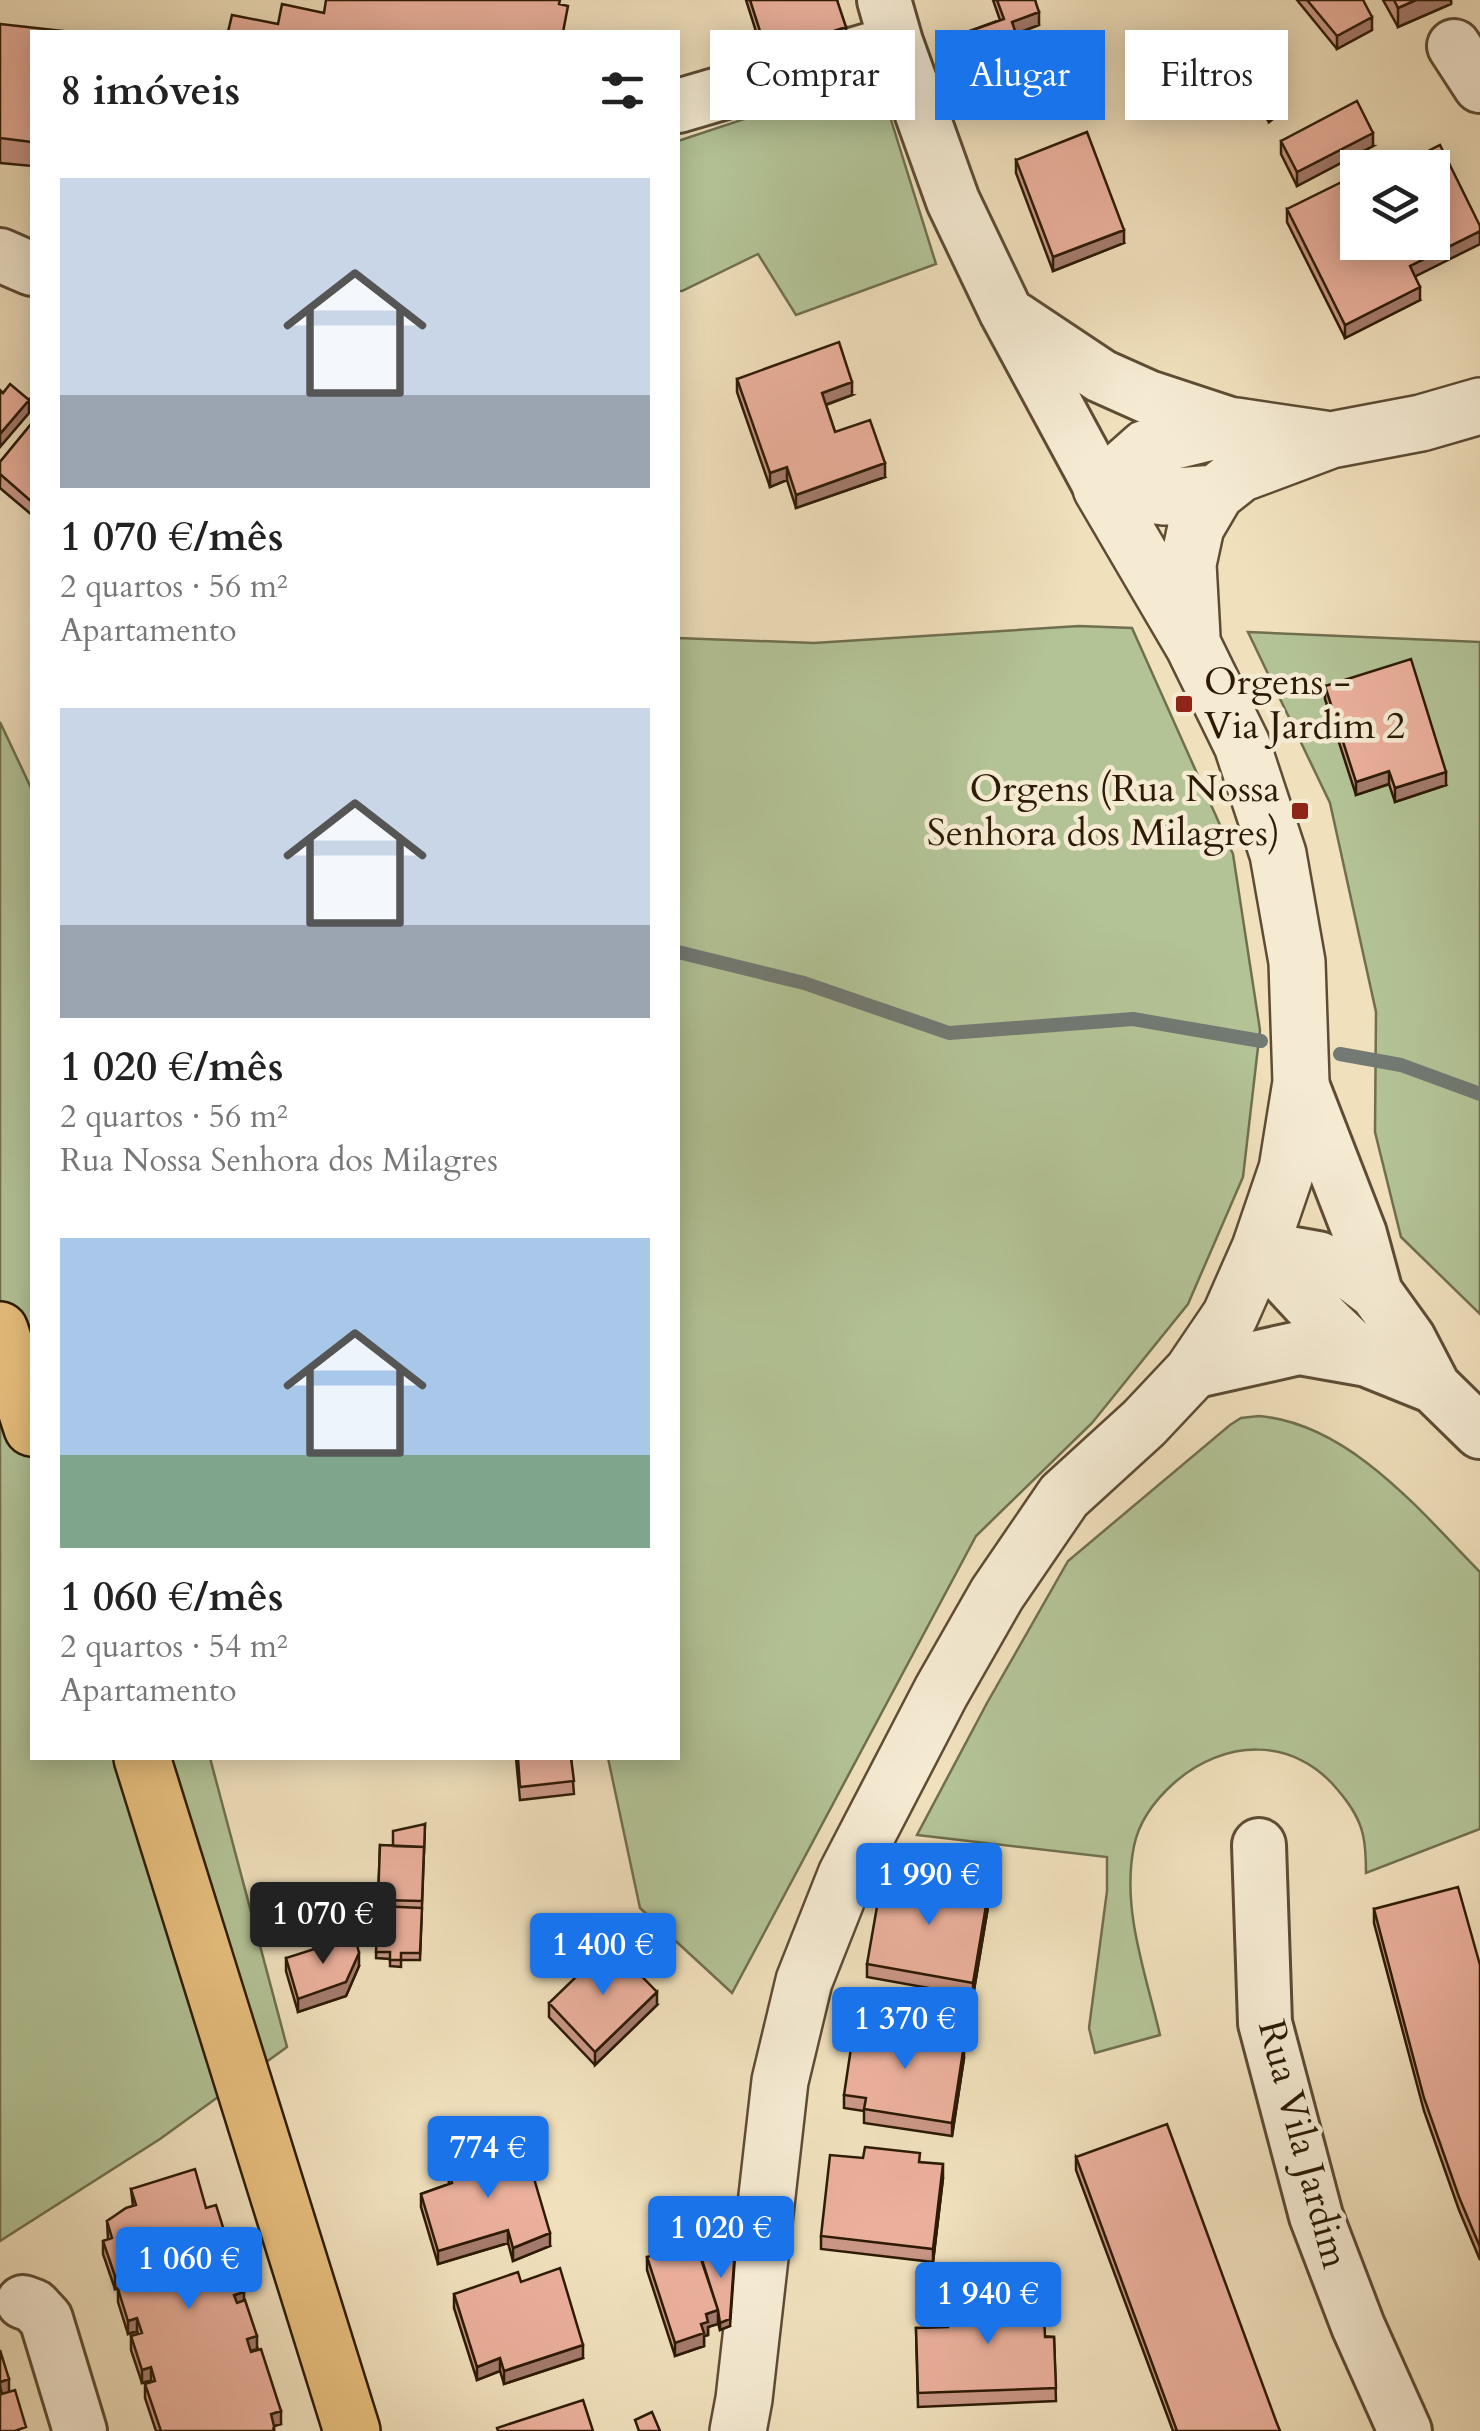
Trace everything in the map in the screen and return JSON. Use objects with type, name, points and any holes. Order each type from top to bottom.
[{"type":"main road","points":[[0,1330],[30,1422]]},
{"type":"main road","points":[[143,1760],[352,2431]]},
{"type":"street","points":[[680,105],[890,21],[953,201],[1006,312],[1101,488],[1193,645],[1242,745],[1278,854],[1297,962],[1301,1082],[1287,1169],[1260,1248],[1230,1316],[1192,1372],[1144,1423],[1064,1496],[997,1594],[846,1875],[804,1981],[780,2081],[738,2431]]},
{"type":"street","points":[[0,255],[30,268]]},
{"type":"street","points":[[1006,312],[1102,376],[1148,397],[1236,426],[1331,440]]},
{"type":"street","points":[[1193,645],[1188,564],[1196,527],[1216,493],[1240,474],[1331,440],[1420,423],[1480,406]]},
{"type":"street","points":[[1101,488],[1146,448],[1236,426]]},
{"type":"street","points":[[1101,488],[1164,497],[1216,493]]},
{"type":"street","points":[[1301,1082],[1360,1234],[1376,1293]]},
{"type":"street","points":[[1260,1248],[1318,1258],[1351,1274],[1376,1293],[1408,1338],[1434,1387],[1480,1432]]},
{"type":"street","points":[[1260,1248],[1289,1285],[1366,1360]]},
{"type":"street","points":[[1192,1372],[1299,1348],[1366,1360],[1434,1387]]},
{"type":"street","name":"Rua Vila Jardim","points":[[1259,1844],[1265,2022],[1316,2216],[1358,2326],[1405,2431]]},
{"type":"street","points":[[23,2302],[34,2306],[46,2319],[80,2431]]},
{"type":"green space","points":[[741,120],[891,120],[936,264],[796,315],[758,254],[680,291],[680,140]]},
{"type":"green space","points":[[1079,626],[1132,628],[1233,854],[1260,1030],[1243,1177],[1188,1304],[1092,1423],[976,1536],[732,1993],[640,1908],[608,1760],[680,1760],[680,638],[814,643]]},
{"type":"green space","points":[[1248,632],[1480,642],[1480,1314],[1401,1237],[1375,1132],[1376,1012],[1330,803]]},
{"type":"green space","points":[[0,722],[30,786],[30,1760],[211,1760],[287,2047],[160,2139],[0,2241]]},
{"type":"green space","points":[[1259,1416],[1292,1422],[1353,1453],[1408,1498],[1480,1572],[1480,1829],[1366,1873],[1363,1835],[1353,1810],[1319,1772],[1300,1760],[1258,1750],[1214,1758],[1194,1768],[1149,1811],[1134,1846],[1133,1917],[1160,2035],[1095,2053],[1089,2028],[1107,1891],[1107,1857],[917,1835],[1068,1561],[1230,1425],[1241,1418]]},
{"type":"building","points":[[326,0],[560,0],[559,4],[568,6],[563,30],[228,30],[232,15],[278,24],[282,4],[324,13]]},
{"type":"building","points":[[750,0],[837,0],[846,27],[837,30],[760,30]]},
{"type":"building","points":[[997,0],[1035,0],[1039,12],[1012,22],[1015,30],[973,30],[1004,19]]},
{"type":"building","points":[[1307,0],[1363,0],[1372,17],[1337,36]]},
{"type":"building","points":[[1394,0],[1416,0],[1398,8]]},
{"type":"building","points":[[0,24],[54,30],[30,30],[30,142],[0,138]]},
{"type":"building","points":[[1357,101],[1373,133],[1297,172],[1281,141]]},
{"type":"building","points":[[1087,132],[1124,230],[1053,257],[1016,160]]},
{"type":"building","points":[[1450,165],[1480,226],[1480,231],[1450,246]]},
{"type":"building","points":[[1340,183],[1340,260],[1422,260],[1410,266],[1420,287],[1345,325],[1287,209]]},
{"type":"building","points":[[839,342],[852,382],[822,393],[835,432],[870,420],[885,463],[796,495],[787,467],[770,473],[737,379]]},
{"type":"building","points":[[10,384],[29,400],[0,434],[0,390],[3,393]]},
{"type":"building","points":[[30,425],[30,500],[0,474],[0,462]]},
{"type":"building","points":[[1411,659],[1446,772],[1395,788],[1389,771],[1356,782],[1325,686]]},
{"type":"building","points":[[518,1760],[571,1760],[574,1781],[520,1787]]},
{"type":"building","points":[[425,1824],[424,1854],[424,1847],[393,1846],[393,1831]]},
{"type":"building","points":[[380,1845],[424,1847],[422,1901],[378,1900]]},
{"type":"building","points":[[916,1876],[989,1888],[973,1983],[867,1964],[882,1878],[914,1884]]},
{"type":"building","points":[[1458,1887],[1480,1965],[1480,2247],[1424,2098],[1374,1909]]},
{"type":"building","points":[[378,1906],[422,1908],[420,1953],[401,1953],[401,1960],[390,1960],[390,1952],[376,1952]]},
{"type":"building","points":[[355,1936],[359,1953],[346,1982],[298,1999],[286,1958]]},
{"type":"building","points":[[610,1944],[657,1992],[595,2052],[549,2003]]},
{"type":"building","points":[[881,2023],[928,2030],[926,2039],[964,2045],[952,2123],[864,2109],[866,2098],[844,2095],[854,2028],[879,2032]]},
{"type":"building","points":[[1167,2124],[1280,2431],[1177,2431],[1076,2157]]},
{"type":"building","points":[[523,2141],[550,2233],[513,2248],[508,2230],[438,2251],[421,2194],[452,2183],[448,2167]]},
{"type":"building","points":[[865,2147],[920,2153],[919,2162],[943,2164],[933,2249],[821,2236],[830,2155],[863,2158]]},
{"type":"building","points":[[195,2169],[206,2208],[216,2205],[228,2243],[220,2246],[223,2255],[231,2252],[244,2292],[234,2295],[237,2303],[245,2300],[257,2336],[247,2339],[251,2352],[261,2349],[281,2411],[271,2414],[273,2431],[161,2431],[145,2384],[155,2381],[151,2367],[142,2370],[131,2336],[142,2333],[137,2318],[128,2321],[118,2289],[126,2286],[122,2274],[115,2276],[103,2241],[112,2238],[107,2221],[136,2205],[131,2189]]},
{"type":"building","points":[[695,2241],[718,2310],[706,2314],[708,2322],[701,2324],[704,2333],[675,2343],[647,2257]]},
{"type":"building","points":[[735,2249],[730,2319],[720,2323],[702,2260]]},
{"type":"building","points":[[560,2268],[583,2345],[504,2371],[500,2358],[477,2367],[454,2294],[518,2272],[521,2282]]},
{"type":"building","points":[[1043,2291],[1045,2337],[1054,2337],[1056,2388],[918,2393],[916,2328],[948,2327],[947,2303],[1001,2300],[1001,2292]]},
{"type":"building","points":[[0,2350],[9,2379],[0,2382]]},
{"type":"building","points":[[0,2386],[2,2394],[15,2390],[26,2427],[0,2431]]},
{"type":"building","points":[[583,2400],[593,2431],[498,2431],[497,2428]]},
{"type":"building","points":[[652,2412],[660,2431],[639,2431],[635,2420]]},
{"type":"waterway","points":[[680,952],[804,983],[949,1033],[1133,1019],[1261,1041]]},
{"type":"waterway","points":[[1340,1054],[1401,1065],[1480,1094]]},
{"type":"place","name":"Orgens - Via Jardim 2","points":[[1184,704]]},
{"type":"place","name":"Orgens (Rua Nossa Senhora dos Milagres)","points":[[1300,811]]}]
